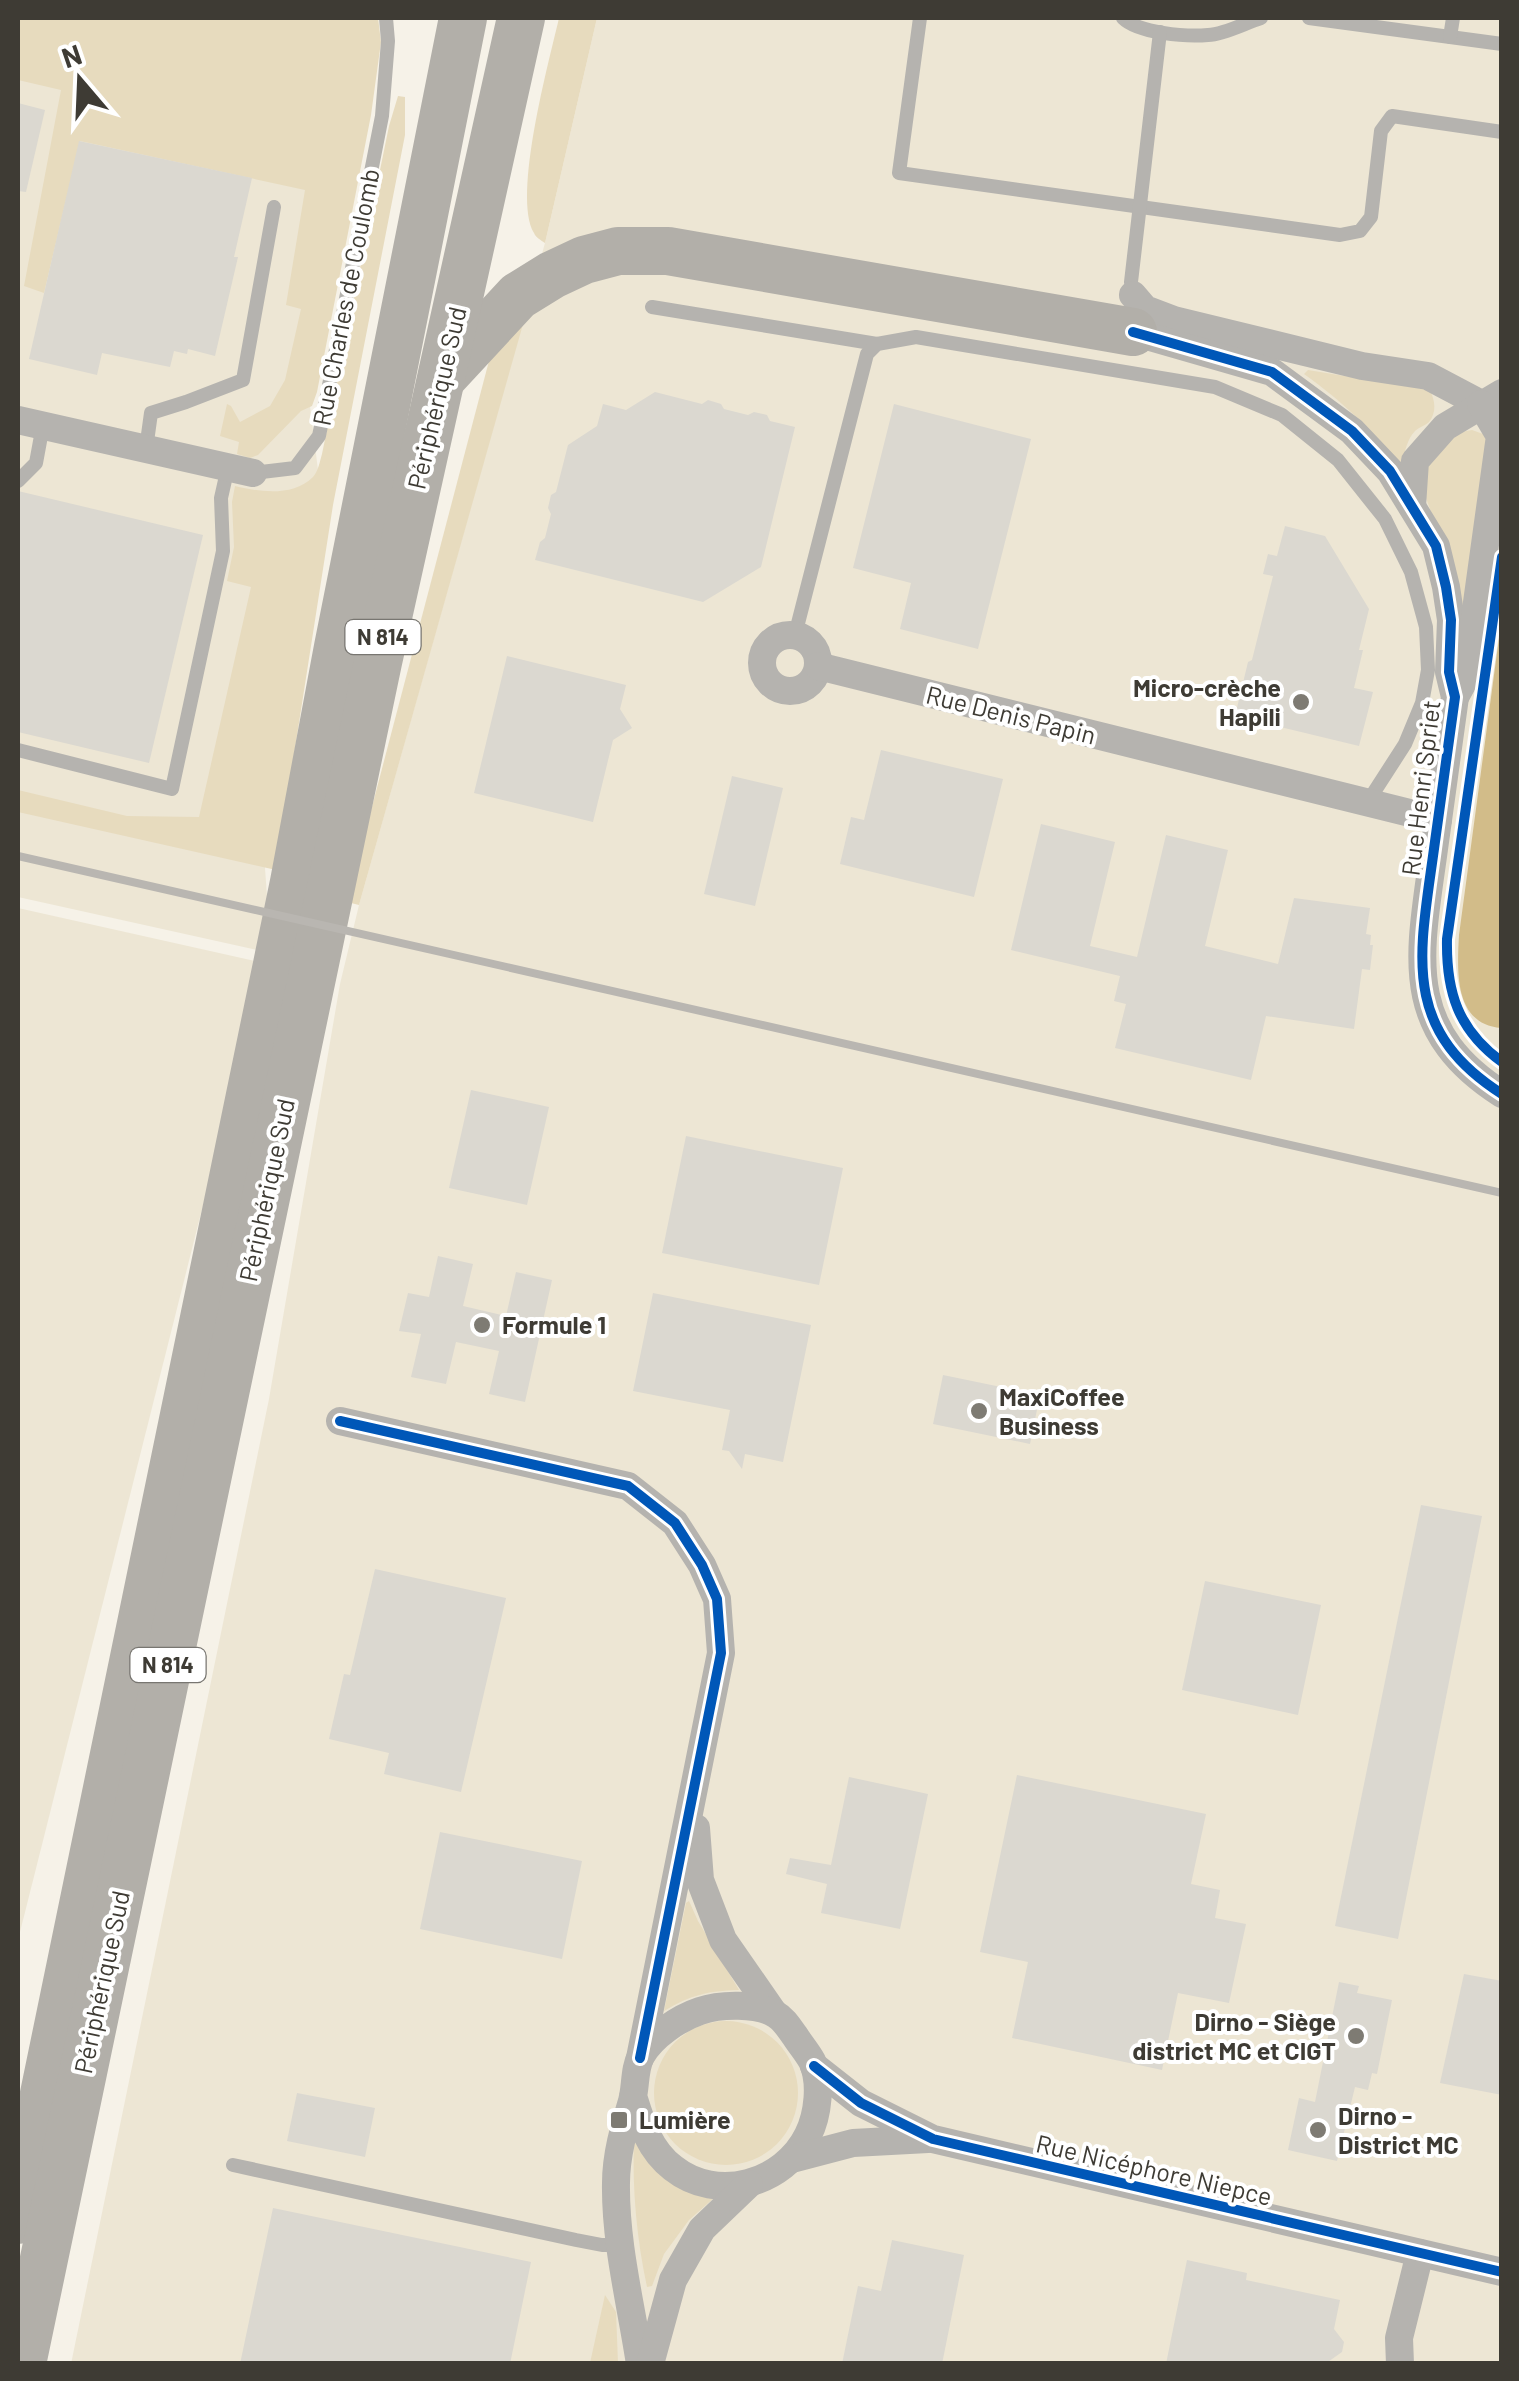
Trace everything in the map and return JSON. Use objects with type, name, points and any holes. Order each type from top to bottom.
[{"type":"highway","name":"N 814","points":[[427,18],[435,152]]},
{"type":"highway","name":"Périphérique Sud","points":[[18,2220],[294,882],[463,18]]},
{"type":"highway","name":"Périphérique Sud","points":[[22,2364],[378,662],[521,18]]},
{"type":"highway","points":[[441,379],[518,296],[584,260],[618,251],[668,251],[1133,314]]},
{"type":"street","points":[[1133,314],[1145,310],[1362,366],[1428,376],[1492,398]]},
{"type":"street","name":"Rue Henri Spriet","points":[[1133,314],[1194,348],[1272,372],[1352,430],[1390,471],[1436,546],[1446,587],[1455,697],[1421,941],[1422,983],[1436,1026],[1447,1045],[1476,1076],[1502,1094]]},
{"type":"street","points":[[1412,506],[1414,461],[1445,427],[1492,398]]},
{"type":"street","points":[[1455,697],[1468,675],[1500,436],[1492,398]]},
{"type":"street","name":"Rue Charles de Coulomb","points":[[30,422],[241,470]]},
{"type":"street","points":[[796,635],[813,646],[818,666],[815,676],[799,689],[778,688],[769,681],[762,660],[773,640],[796,635]]},
{"type":"street","name":"Rue Denis Papin","points":[[818,666],[1438,820]]},
{"type":"street","points":[[340,1421],[628,1486],[675,1523],[718,1599],[721,1652],[622,2135],[616,2181],[621,2244],[640,2364]]},
{"type":"street","points":[[633,2096],[654,2149],[673,2168],[696,2181],[722,2186],[749,2184],[768,2177],[792,2159],[813,2124],[818,2099],[814,2066],[724,1940],[700,1880],[692,1795]]},
{"type":"street","points":[[640,2058],[655,2038],[700,2011],[730,2006],[773,2012]]},
{"type":"street","name":"Rue Nicéphore Niepce","points":[[814,2066],[861,2103],[933,2138],[1502,2272]]},
{"type":"street","points":[[792,2159],[853,2143],[933,2138]]},
{"type":"street","points":[[650,2364],[673,2280],[702,2228],[749,2184]]},
{"type":"street","points":[[1400,2364],[1398,2338],[1420,2253]]},
{"type":"lane","name":"Rue Charles de Coulomb","points":[[241,470],[294,468],[319,436],[382,116],[386,18]]},
{"type":"lane","points":[[920,18],[899,172],[1340,235],[1360,231],[1370,217],[1381,132],[1392,116],[1502,132]]},
{"type":"lane","points":[[1123,18],[1131,26],[1160,32],[1211,36],[1261,18]]},
{"type":"lane","points":[[1310,18],[1502,44]]},
{"type":"lane","points":[[1450,37],[1453,18]]},
{"type":"lane","points":[[1133,314],[1131,282],[1160,32]]},
{"type":"lane","points":[[146,448],[151,412],[242,380],[274,207]]},
{"type":"lane","points":[[652,307],[877,344],[916,338],[1214,387],[1282,415],[1338,460],[1384,518],[1411,572],[1426,627],[1428,670],[1422,703],[1405,744],[1367,803]]},
{"type":"lane","points":[[796,635],[867,354],[877,344]]},
{"type":"lane","points":[[18,481],[36,463],[30,422]]},
{"type":"lane","points":[[18,750],[172,789],[223,551],[221,498],[241,470]]},
{"type":"lane","points":[[233,2165],[576,2240],[621,2244]]},
{"type":"shaded area","points":[[18,18],[364,18],[307,382],[319,478],[265,868],[271,953],[18,897]]},
{"type":"shaded area","points":[[18,18],[378,18],[381,42],[371,115],[317,392],[312,406],[301,411],[258,455],[250,458],[237,454],[239,442],[220,436],[227,404],[240,422],[270,406],[285,380],[301,309],[286,305],[305,190],[80,141],[44,293],[24,286],[61,90],[18,80]]},
{"type":"shaded area","points":[[559,18],[597,18],[545,243],[534,233],[528,215],[527,190],[534,128]]},
{"type":"shaded area","points":[[597,18],[1501,18],[1501,2363],[71,2364],[269,1399],[340,984],[545,243]]},
{"type":"shaded area","points":[[398,96],[405,97],[405,135],[333,505],[276,870],[18,812],[18,790],[127,816],[199,817],[251,587],[227,581],[234,547],[235,486],[265,491],[296,488],[318,469]]},
{"type":"shaded area","points":[[527,310],[359,905],[347,902],[490,357]]},
{"type":"shaded area","points":[[1308,370],[1430,390],[1433,414],[1429,422],[1412,434],[1398,464],[1354,415],[1304,374]]},
{"type":"shaded area","points":[[1472,430],[1483,434],[1489,445],[1466,640],[1426,498],[1425,475],[1432,455],[1455,433]]},
{"type":"shaded area","points":[[1501,623],[1502,1028],[1474,1017],[1467,1007],[1458,965]]},
{"type":"shaded area","points":[[18,908],[264,963],[18,1940]]},
{"type":"shaded area","points":[[689,1901],[739,1990],[700,1995],[664,2011],[686,1903]]},
{"type":"shaded area","points":[[726,2021],[754,2027],[777,2042],[792,2065],[798,2093],[792,2121],[777,2144],[754,2159],[726,2165],[698,2159],[675,2144],[660,2121],[654,2093],[660,2065],[675,2042],[698,2027]]},
{"type":"shaded area","points":[[634,2141],[667,2179],[714,2198],[689,2220],[664,2254],[652,2286],[647,2287],[636,2215]]},
{"type":"shaded area","points":[[605,2295],[616,2312],[618,2363],[590,2363]]},
{"type":"building","points":[[18,103],[45,110],[26,192],[18,191]]},
{"type":"building","points":[[79,141],[252,178],[215,356],[188,349],[187,354],[174,351],[170,367],[102,353],[97,375],[29,359]]},
{"type":"building","points":[[655,392],[702,404],[708,400],[724,409],[767,415],[770,421],[795,427],[761,567],[703,602],[535,560],[545,538],[551,495],[556,492],[568,445],[597,426],[603,404],[626,410]]},
{"type":"building","points":[[894,404],[1031,439],[978,649],[900,629],[911,583],[853,568]]},
{"type":"building","points":[[18,491],[203,535],[149,763],[18,732]]},
{"type":"building","points":[[1285,526],[1325,536],[1369,609],[1354,688],[1373,692],[1359,746],[1235,716],[1273,576],[1263,574],[1268,554],[1277,556]]},
{"type":"building","points":[[507,656],[626,685],[620,709],[632,728],[613,740],[593,822],[474,793]]},
{"type":"building","points":[[881,750],[1003,779],[974,897],[840,864],[851,817],[864,820]]},
{"type":"building","points":[[732,776],[783,788],[755,906],[704,894]]},
{"type":"building","points":[[1041,824],[1115,842],[1090,946],[1137,957],[1166,835],[1228,850],[1205,946],[1278,964],[1294,898],[1370,908],[1366,934],[1371,935],[1373,945],[1370,970],[1362,969],[1354,1029],[1266,1016],[1251,1080],[1115,1048],[1126,1004],[1114,1001],[1120,976],[1011,950]]},
{"type":"building","points":[[471,1090],[549,1107],[527,1205],[449,1188]]},
{"type":"building","points":[[686,1136],[843,1168],[819,1285],[662,1253]]},
{"type":"building","name":"Formule 1","points":[[438,1256],[473,1264],[463,1306],[506,1316],[516,1272],[552,1280],[525,1402],[489,1394],[499,1351],[456,1342],[446,1384],[411,1377],[421,1334],[399,1331],[408,1293],[429,1297]]},
{"type":"building","points":[[653,1293],[811,1325],[783,1462],[745,1454],[742,1469],[729,1451],[722,1450],[730,1410],[633,1391]]},
{"type":"building","points":[[943,1375],[1040,1395],[1030,1444],[933,1424]]},
{"type":"building","points":[[1421,1505],[1482,1516],[1398,1939],[1335,1926]]},
{"type":"building","points":[[375,1569],[506,1598],[461,1792],[384,1774],[389,1753],[329,1739],[344,1674],[350,1675]]},
{"type":"building","points":[[1205,1581],[1321,1605],[1298,1715],[1182,1690]]},
{"type":"building","points":[[1017,1775],[1206,1814],[1191,1884],[1220,1890],[1215,1918],[1246,1924],[1229,2003],[1178,1993],[1162,2070],[1012,2038],[1028,1962],[980,1952]]},
{"type":"building","points":[[849,1777],[928,1794],[900,1929],[821,1913],[827,1884],[786,1874],[790,1858],[831,1865]]},
{"type":"building","points":[[440,1832],[582,1861],[562,1959],[420,1929]]},
{"type":"building","points":[[1464,1974],[1502,1981],[1502,2095],[1440,2083]]},
{"type":"building","name":"Dirno - Siège district MC et CIGT","points":[[1339,1982],[1359,1986],[1357,1993],[1392,2000],[1377,2074],[1372,2073],[1368,2090],[1355,2087],[1337,2161],[1288,2150],[1299,2098],[1315,2102]]},
{"type":"building","points":[[297,2093],[375,2108],[365,2157],[287,2141]]},
{"type":"building","points":[[273,2208],[531,2262],[510,2364],[240,2364]]},
{"type":"building","points":[[892,2240],[964,2255],[942,2364],[842,2364],[858,2286],[881,2291]]},
{"type":"building","points":[[1187,2260],[1247,2273],[1246,2280],[1340,2300],[1334,2329],[1344,2342],[1342,2352],[1325,2364],[1166,2364]]},
{"type":"railway","points":[[18,856],[1502,1193]]},
{"type":"cycle path","points":[[1133,332],[1272,372],[1352,431],[1390,471],[1436,546],[1451,620],[1449,672],[1455,697],[1424,927],[1425,989],[1447,1044],[1470,1070],[1502,1094]]},
{"type":"cycle path","points":[[1502,557],[1447,939],[1449,976],[1458,1008],[1475,1037],[1502,1062]]},
{"type":"cycle path","points":[[340,1421],[628,1486],[675,1523],[702,1565],[717,1599],[721,1653],[640,2058]]},
{"type":"cycle path","points":[[814,2066],[861,2103],[933,2139],[1502,2272]]},
{"type":"place","name":"Micro-crèche Hapili","points":[[1301,702]]},
{"type":"place","name":"Formule 1","points":[[482,1325]]},
{"type":"place","name":"MaxiCoffee Business","points":[[979,1411]]},
{"type":"place","name":"Dirno - Siège district MC et CIGT","points":[[1356,2036]]},
{"type":"place","name":"Lumière","points":[[619,2120]]},
{"type":"place","name":"Dirno - District MC","points":[[1318,2130]]}]
